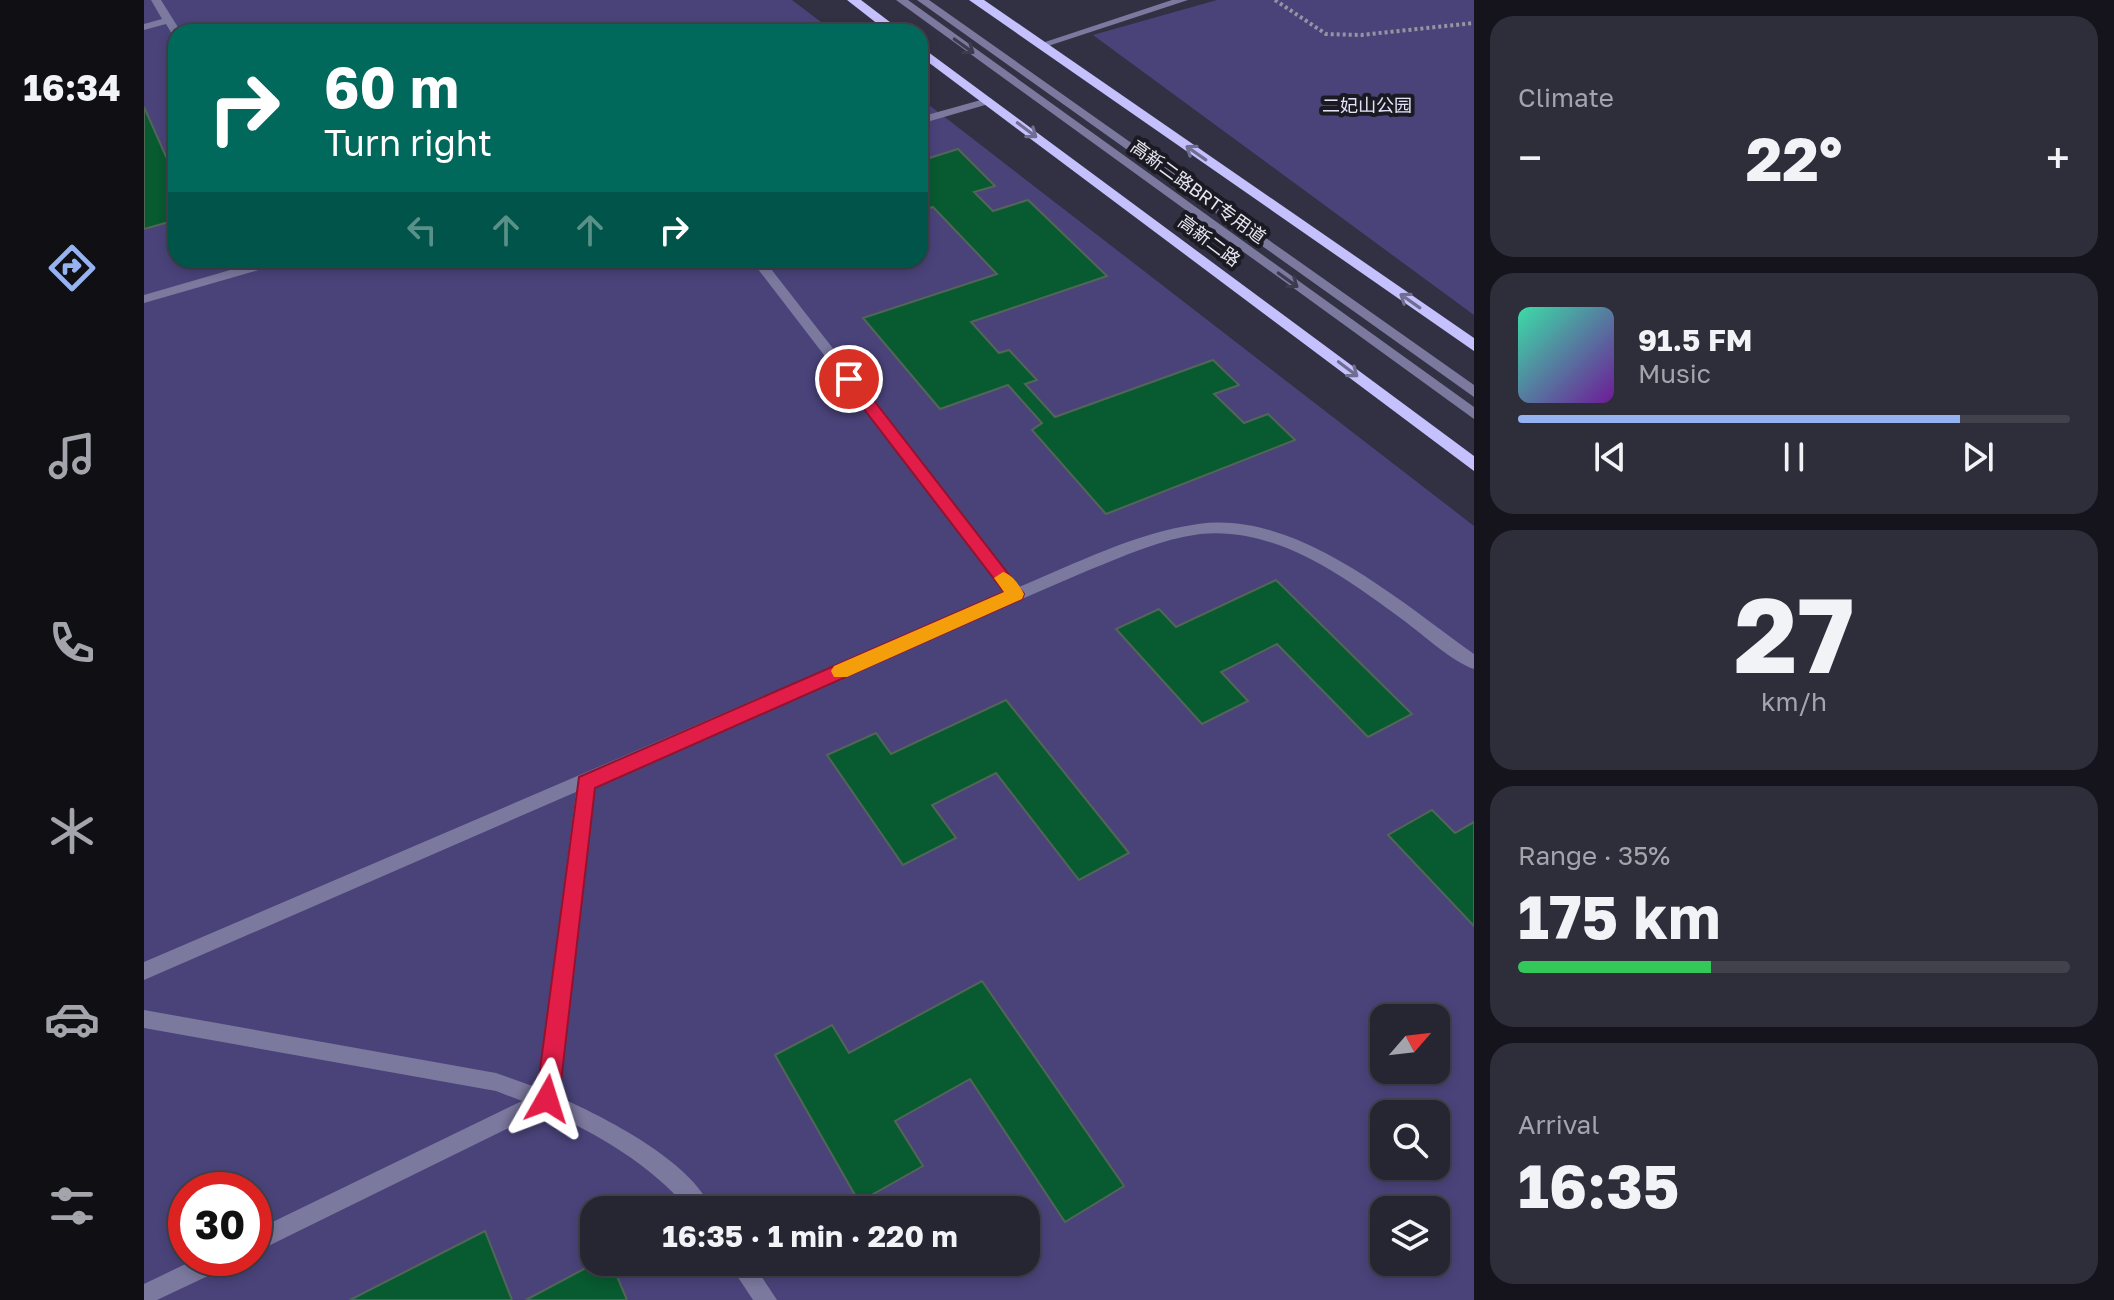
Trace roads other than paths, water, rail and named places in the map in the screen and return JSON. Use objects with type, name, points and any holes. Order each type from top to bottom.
[{"type":"main road","points":[[853,0],[885,24]]},
{"type":"main road","points":[[975,0],[1474,346]]},
{"type":"main road","name":"高新二路","points":[[928,56],[1474,465]]},
{"type":"street","points":[[156,0],[172,24]]},
{"type":"street","name":"高新二路BRT专用道","points":[[901,0],[1474,414]]},
{"type":"street","name":"高新二路BRT专用道","points":[[922,0],[1474,392]]},
{"type":"street","points":[[1041,45],[1183,0]]},
{"type":"street","points":[[144,27],[170,20]]},
{"type":"street","points":[[928,119],[988,101]]},
{"type":"street","points":[[144,299],[251,268]]},
{"type":"street","points":[[763,268],[1016,594]]},
{"type":"street","points":[[144,971],[586,783],[1016,594],[1158,538],[1203,528],[1248,529],[1290,542],[1328,561],[1474,663]]},
{"type":"street","points":[[547,1099],[586,783]]},
{"type":"street","points":[[144,1019],[496,1082],[547,1099],[614,1134],[687,1188],[692,1196]]},
{"type":"street","points":[[272,1233],[547,1099]]},
{"type":"street","points":[[144,1295],[184,1276]]},
{"type":"street","points":[[749,1276],[766,1300]]},
{"type":"park label","name":"二妃山公园","points":[[1367,106]]}]
